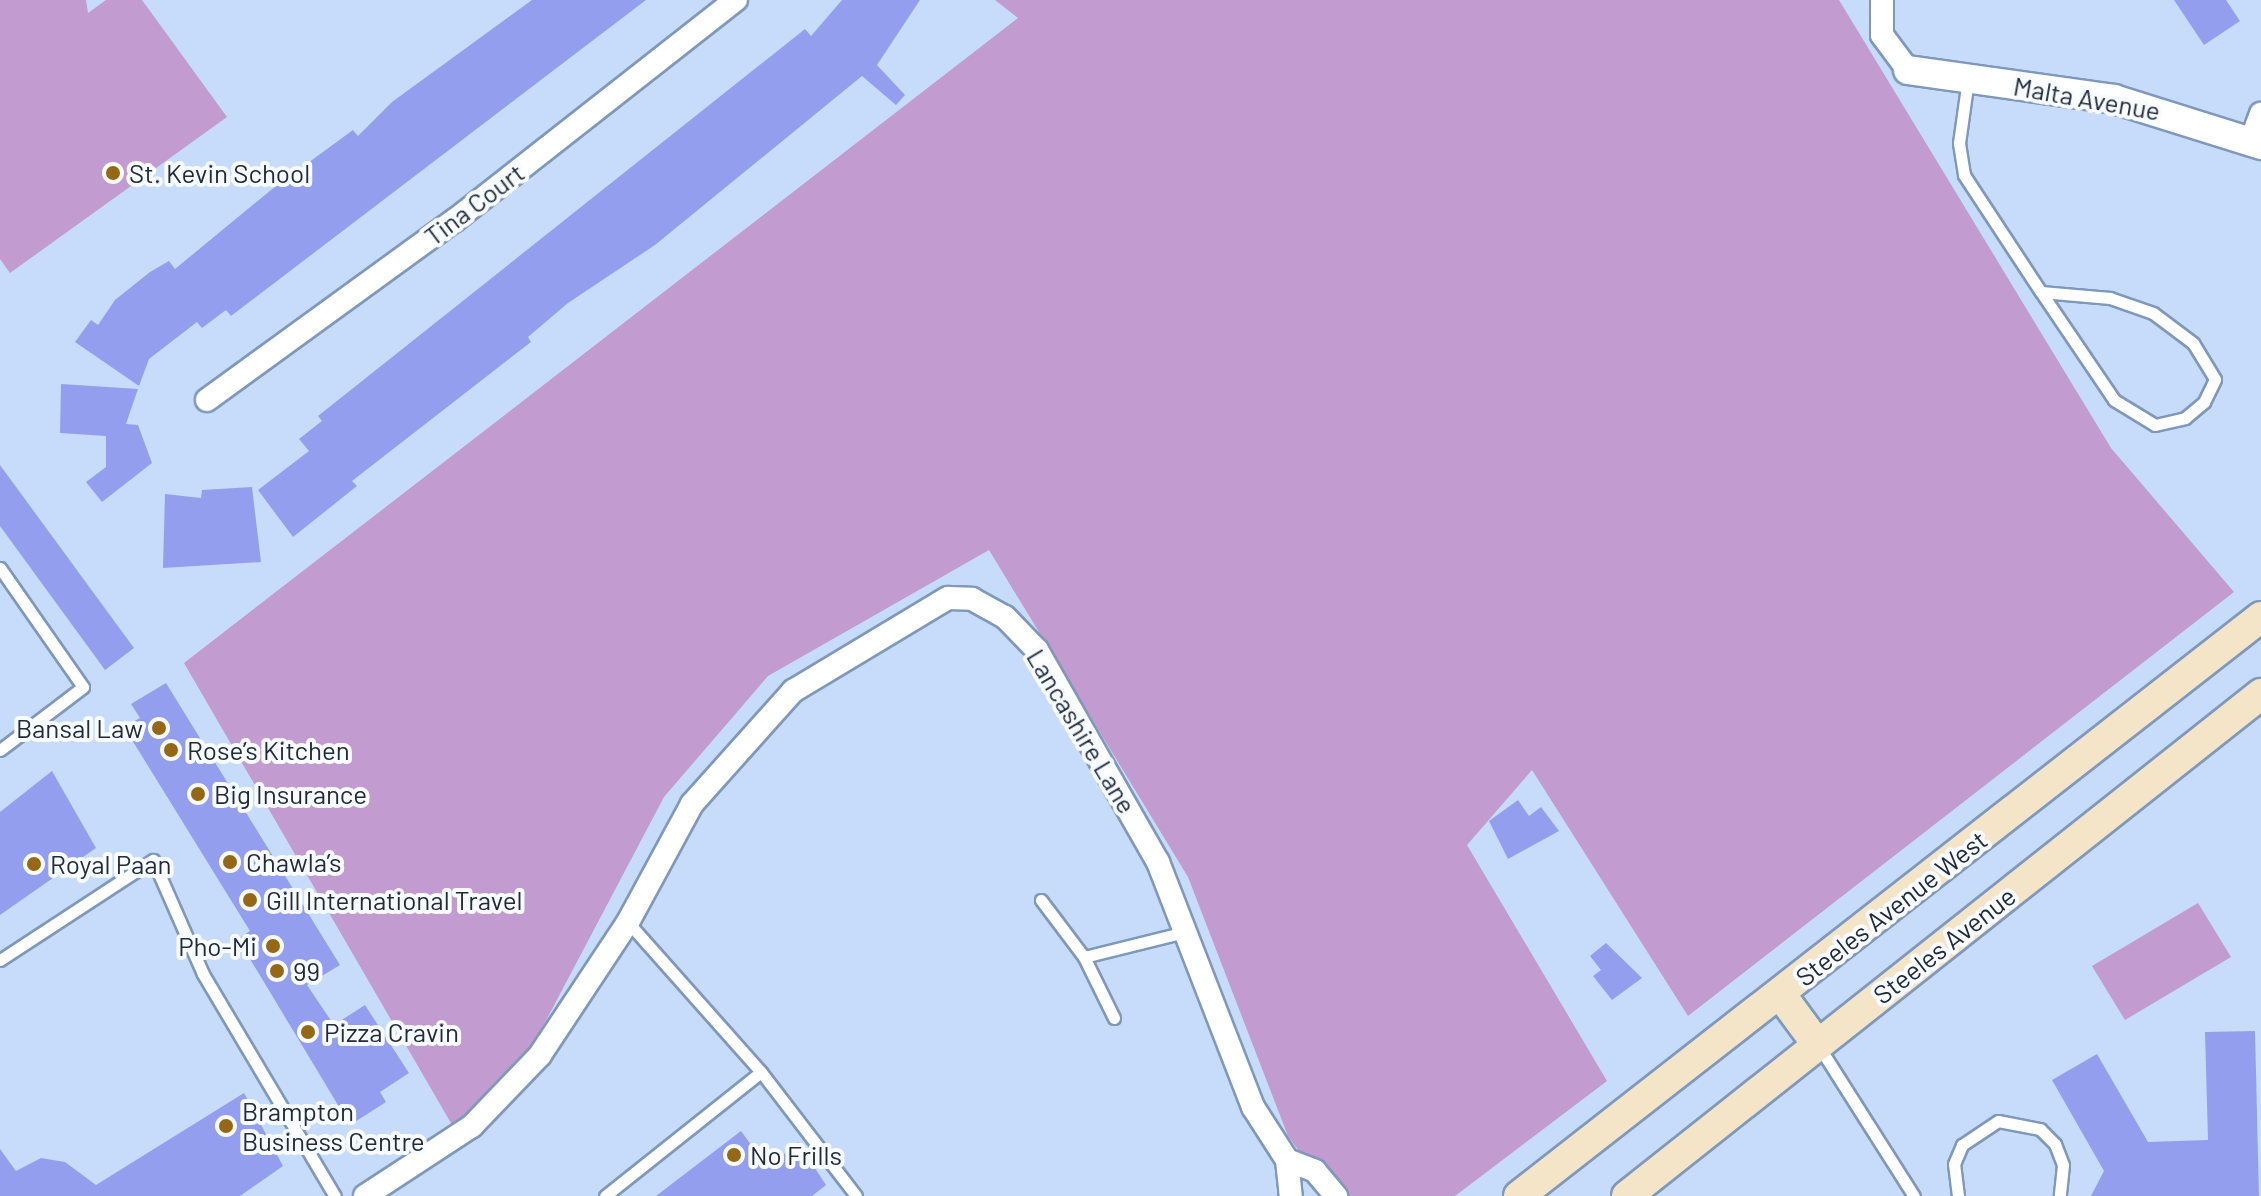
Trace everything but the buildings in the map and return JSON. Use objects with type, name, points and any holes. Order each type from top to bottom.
[{"type":"main road","name":"Steeles Avenue West","points":[[1519,1196],[1781,995],[2261,617]]},
{"type":"main road","name":"Steeles Avenue","points":[[1627,1196],[2261,694]]},
{"type":"main road","points":[[1781,995],[1817,1044]]},
{"type":"street","name":"Tina Court","points":[[207,400],[455,220],[736,0]]},
{"type":"street","points":[[1882,0],[1882,35],[1908,70]]},
{"type":"street","name":"Malta Avenue","points":[[1908,70],[2114,99],[2256,143]]},
{"type":"street","points":[[2256,143],[2261,114]]},
{"type":"street","name":"Lancashire Lane","points":[[365,1196],[482,1116],[540,1055],[628,922],[692,804],[793,691],[943,599],[972,599],[1005,617],[1037,650],[1158,862],[1253,1107],[1287,1160],[1291,1196]]},
{"type":"street","name":"Lancashire Lane","points":[[1287,1160],[1315,1171],[1336,1196]]},
{"type":"lane","points":[[1968,78],[1961,168],[2041,292],[2114,400],[2155,425],[2185,418],[2204,402],[2215,379],[2193,343],[2153,313],[2110,298],[2041,292]]},
{"type":"lane","points":[[0,568],[83,687],[0,750]]},
{"type":"lane","points":[[0,960],[153,860],[203,974],[335,1196]]},
{"type":"lane","points":[[1041,900],[1084,957],[1114,1018]]},
{"type":"lane","points":[[628,922],[761,1072],[856,1196]]},
{"type":"lane","points":[[1084,957],[1185,932]]},
{"type":"lane","points":[[1817,1044],[1914,1196]]},
{"type":"lane","points":[[605,1196],[761,1072]]},
{"type":"lane","points":[[1958,1196],[1954,1164],[1962,1145],[1978,1129],[2009,1121],[2040,1129],[2055,1144],[2063,1165],[2060,1196]]},
{"type":"shaded area","points":[[0,0],[86,0],[88,13],[106,0],[142,0],[227,117],[10,273],[0,259]]},
{"type":"shaded area","points":[[995,0],[1839,0],[2111,448],[2234,592],[1688,1016],[1532,770],[1467,845],[1607,1081],[1455,1196],[1332,1196],[1288,1136],[1188,877],[989,550],[768,676],[664,797],[522,1066],[455,1130],[184,663],[1018,18]]},
{"type":"shaded area","points":[[2198,903],[2231,957],[2125,1020],[2092,966]]},
{"type":"place","name":"St. Kevin School","points":[[113,173]]},
{"type":"place","name":"Bansal Law","points":[[159,728]]},
{"type":"place","name":"Rose’s Kitchen","points":[[171,750]]},
{"type":"place","name":"Big Insurance","points":[[198,794]]},
{"type":"place","name":"Chawla’s","points":[[230,862]]},
{"type":"place","name":"Royal Paan","points":[[34,864]]},
{"type":"place","name":"Gill International Travel","points":[[250,900]]},
{"type":"place","name":"Pho-Mi","points":[[273,946]]},
{"type":"place","name":"99","points":[[277,971]]},
{"type":"place","name":"Pizza Cravin","points":[[308,1032]]},
{"type":"place","name":"Brampton Business Centre","points":[[226,1126]]},
{"type":"place","name":"No Frills","points":[[734,1155]]}]
